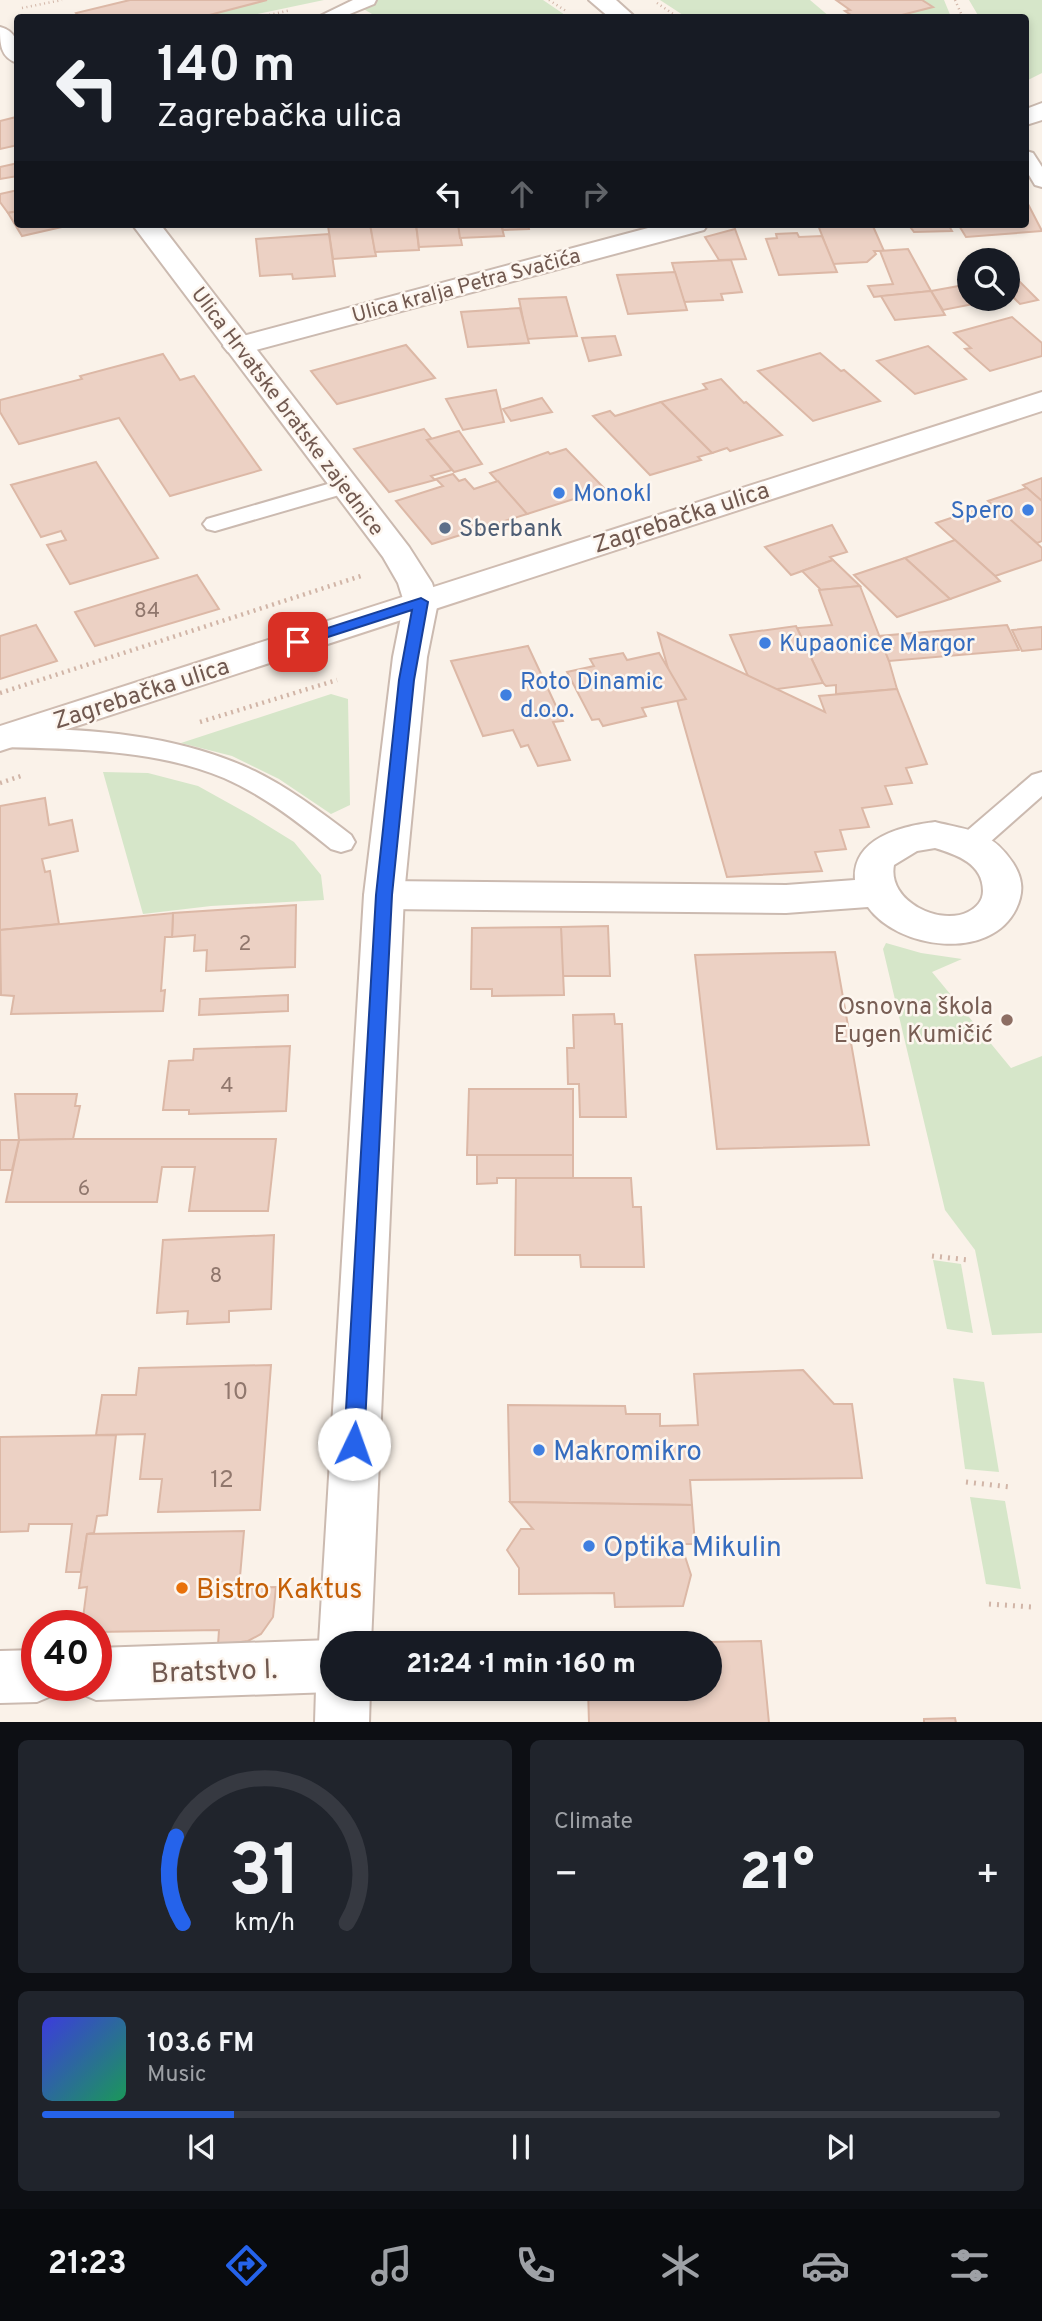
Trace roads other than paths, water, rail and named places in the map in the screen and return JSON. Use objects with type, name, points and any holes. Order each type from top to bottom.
[{"type":"street","points":[[601,0],[620,14]]},
{"type":"street","points":[[0,34],[14,51]]},
{"type":"street","name":"Ulica Hrvatske bratske zajednice","points":[[149,228],[404,563],[421,602]]},
{"type":"street","name":"Ulica kralja Petra Svačića","points":[[238,346],[679,228]]},
{"type":"street","name":"Zagrebačka ulica","points":[[0,738],[1042,401]]},
{"type":"street","points":[[346,1631],[384,895],[407,680],[421,602]]},
{"type":"street","points":[[935,835],[971,843],[991,857],[1002,870],[1007,886],[1005,901],[995,914],[978,924],[958,929],[934,928],[912,922],[893,911],[878,892],[873,880],[875,865],[883,852],[897,842],[915,836],[935,835]]},
{"type":"street","points":[[384,895],[786,899],[878,892]]},
{"type":"street","name":"Bratstvo I.","points":[[112,1673],[320,1666]]},
{"type":"street","points":[[0,1677],[21,1676]]},
{"type":"street","points":[[342,1722],[343,1701]]},
{"type":"lane","points":[[334,14],[368,0]]},
{"type":"lane","points":[[1029,162],[1042,181]]},
{"type":"lane","points":[[215,524],[345,486]]},
{"type":"lane","points":[[0,738],[82,740],[168,754],[219,766],[262,787],[310,817],[341,842]]},
{"type":"lane","points":[[971,843],[1042,781]]},
{"type":"place","name":"Monokl","points":[[559,493]]},
{"type":"place","name":"Spero","points":[[1028,510]]},
{"type":"place","name":"Sberbank","points":[[445,528]]},
{"type":"place","name":"Kupaonice Margor","points":[[765,643]]},
{"type":"place","name":"Roto Dinamic d.o.o.","points":[[506,695]]},
{"type":"place","name":"Osnovna škola Eugen Kumičić","points":[[1007,1020]]},
{"type":"place","name":"Makromikro","points":[[539,1450]]},
{"type":"place","name":"Optika Mikulin","points":[[589,1546]]},
{"type":"place","name":"Bistro Kaktus","points":[[182,1588]]}]
